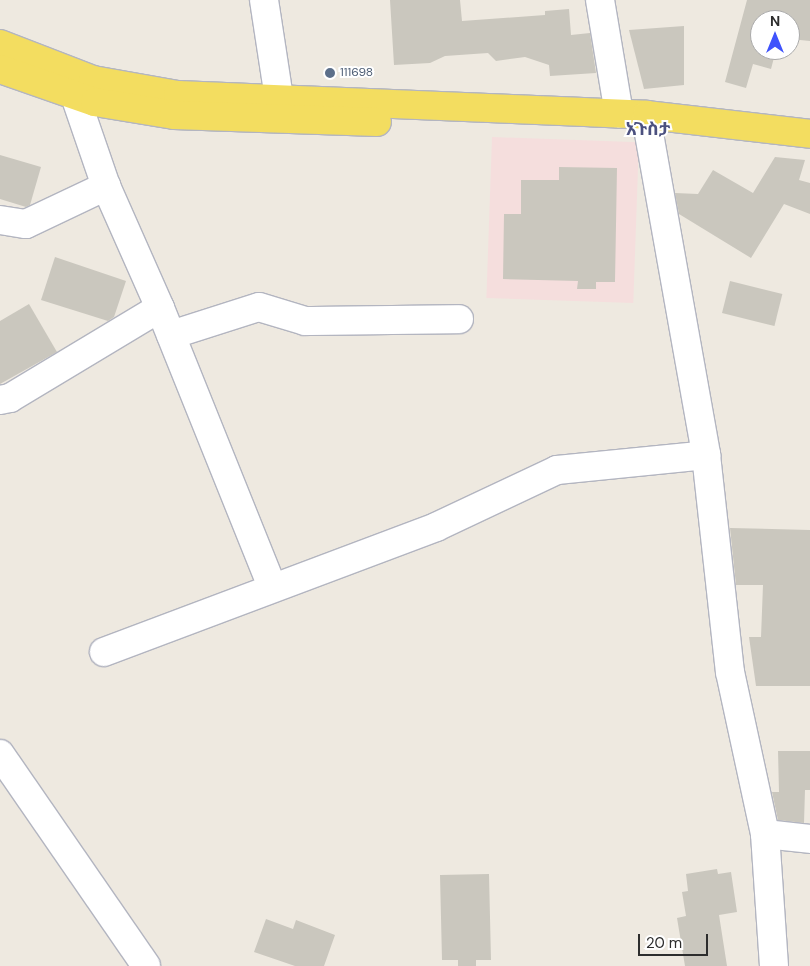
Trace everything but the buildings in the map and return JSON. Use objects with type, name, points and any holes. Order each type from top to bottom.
[{"type":"main road","points":[[0,44],[93,80],[178,95],[619,113],[810,134]]},
{"type":"main road","points":[[0,69],[74,96],[174,116],[648,128],[810,147]]},
{"type":"street","points":[[264,0],[279,98]]},
{"type":"street","points":[[600,0],[619,113]]},
{"type":"street","points":[[74,96],[106,186],[160,308],[272,586]]},
{"type":"street","points":[[648,128],[706,455],[730,672],[765,834],[774,966]]},
{"type":"street","points":[[0,220],[26,224],[106,186]]},
{"type":"street","points":[[171,335],[260,307],[267,307],[284,318],[305,321],[459,319]]},
{"type":"street","points":[[0,400],[10,398],[160,308]]},
{"type":"street","points":[[104,652],[272,586],[436,527],[557,470],[706,455]]},
{"type":"street","points":[[0,754],[146,966]]},
{"type":"street","points":[[765,834],[810,839]]},
{"type":"shaded area","points":[[492,137],[639,142],[633,303],[486,298]]},
{"type":"place","name":"111698","points":[[330,73]]},
{"type":"district","name":"አጉስታ","points":[[648,129]]}]
